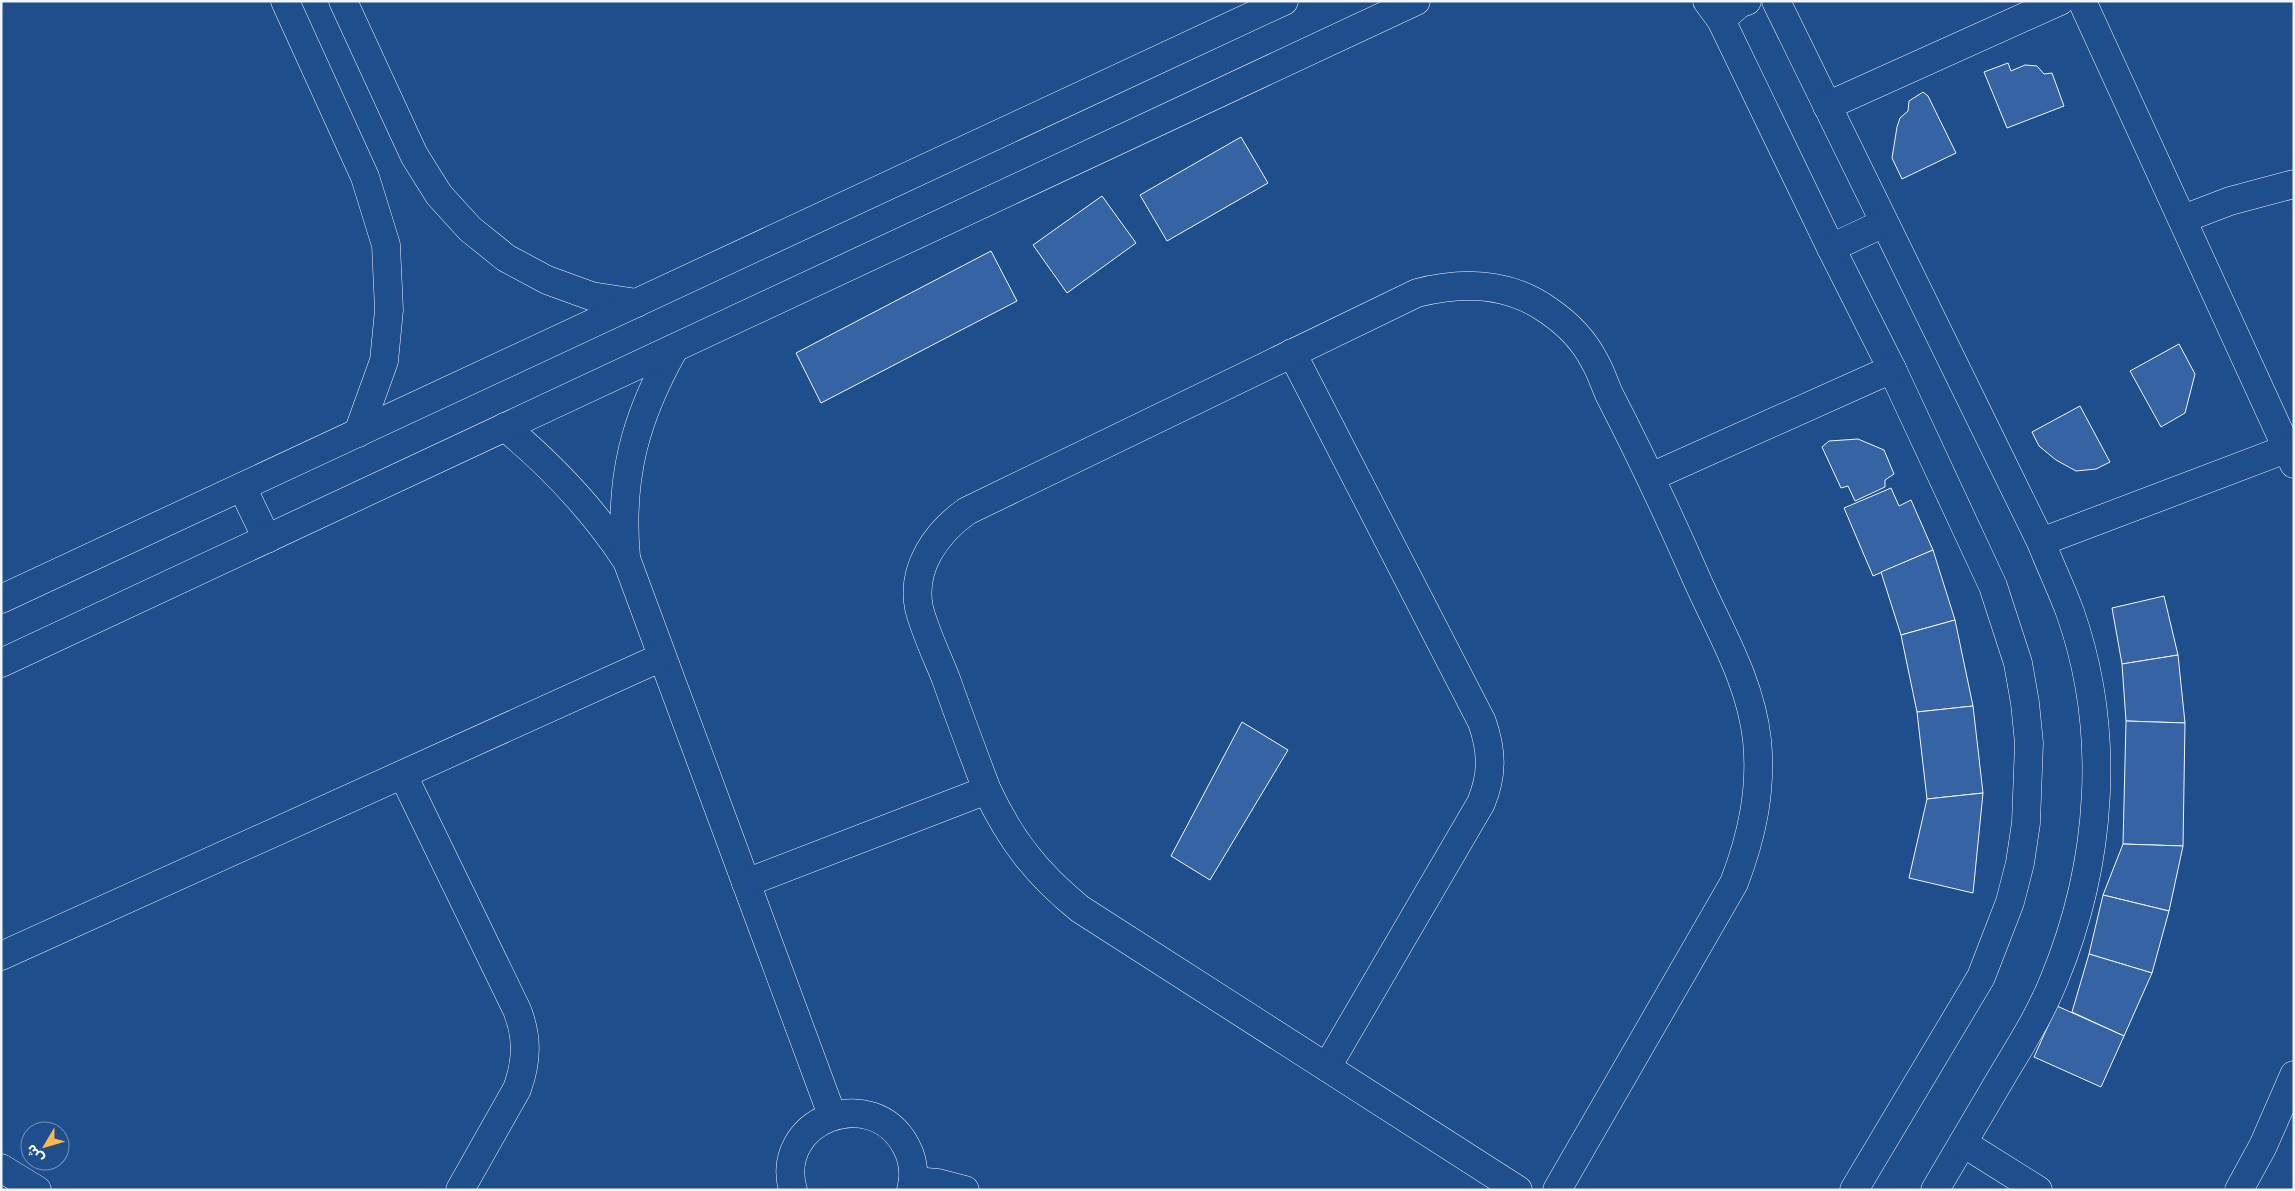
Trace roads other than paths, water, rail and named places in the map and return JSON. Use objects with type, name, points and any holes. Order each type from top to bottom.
[{"type":"street","points":[[285,1],[365,176],[386,245],[389,310],[384,361],[358,433]]},
{"type":"street","points":[[343,1],[414,155],[439,195],[470,229],[506,258],[547,280],[591,296],[637,303]]},
{"type":"street","points":[[1,599],[1284,1]]},
{"type":"street","points":[[1,663],[1416,1]]},
{"type":"street","points":[[1747,1],[1714,11],[1892,369],[1993,586],[2007,624],[2018,663],[2029,743],[2029,783],[2020,863],[2010,902],[1997,940],[1981,977],[1854,1190]]},
{"type":"street","points":[[1776,1],[2040,542],[2070,612],[2083,658],[2092,704],[2096,751],[2096,798],[2092,845],[2084,892],[2071,937],[2054,981],[2033,1024],[1935,1190]]},
{"type":"street","points":[[1827,106],[2060,1]]},
{"type":"street","points":[[2040,542],[2292,452],[2082,1]]},
{"type":"street","points":[[2182,219],[2230,200],[2294,184]]},
{"type":"street","points":[[1831,248],[1884,223]]},
{"type":"street","points":[[1518,1190],[1080,909],[1056,890],[1030,862],[1000,818],[986,790],[919,608],[920,574],[925,557],[949,523],[967,511],[1417,292],[1444,286],[1464,285],[1501,289],[1528,298],[1548,310],[1567,325],[1582,342],[1595,362],[1651,477],[1738,666],[1750,702],[1757,739],[1758,777],[1755,813],[1747,848],[1730,891],[1557,1190]]},
{"type":"street","points":[[674,349],[652,389],[631,451],[625,487],[623,524],[627,562],[832,1115]]},
{"type":"street","points":[[1292,353],[1482,722],[1488,740],[1491,759],[1491,774],[1481,803],[1326,1068]]},
{"type":"street","points":[[1651,477],[1892,369]]},
{"type":"street","points":[[505,427],[540,457],[584,502],[627,562]]},
{"type":"street","points":[[242,487],[267,539]]},
{"type":"street","points":[[1,956],[662,657]]},
{"type":"street","points":[[403,775],[517,1010],[526,1037],[524,1071],[517,1089],[460,1190]]},
{"type":"street","points":[[746,883],[986,790]]},
{"type":"street","points":[[2239,1190],[2263,1146],[2294,1075]]},
{"type":"street","points":[[789,1186],[794,1152],[808,1129],[832,1115],[856,1112],[880,1119],[900,1134],[912,1156],[912,1185],[938,1183],[965,1190]]},
{"type":"street","points":[[1963,1143],[2038,1190]]},
{"type":"street","points":[[1,1168],[37,1190]]}]
